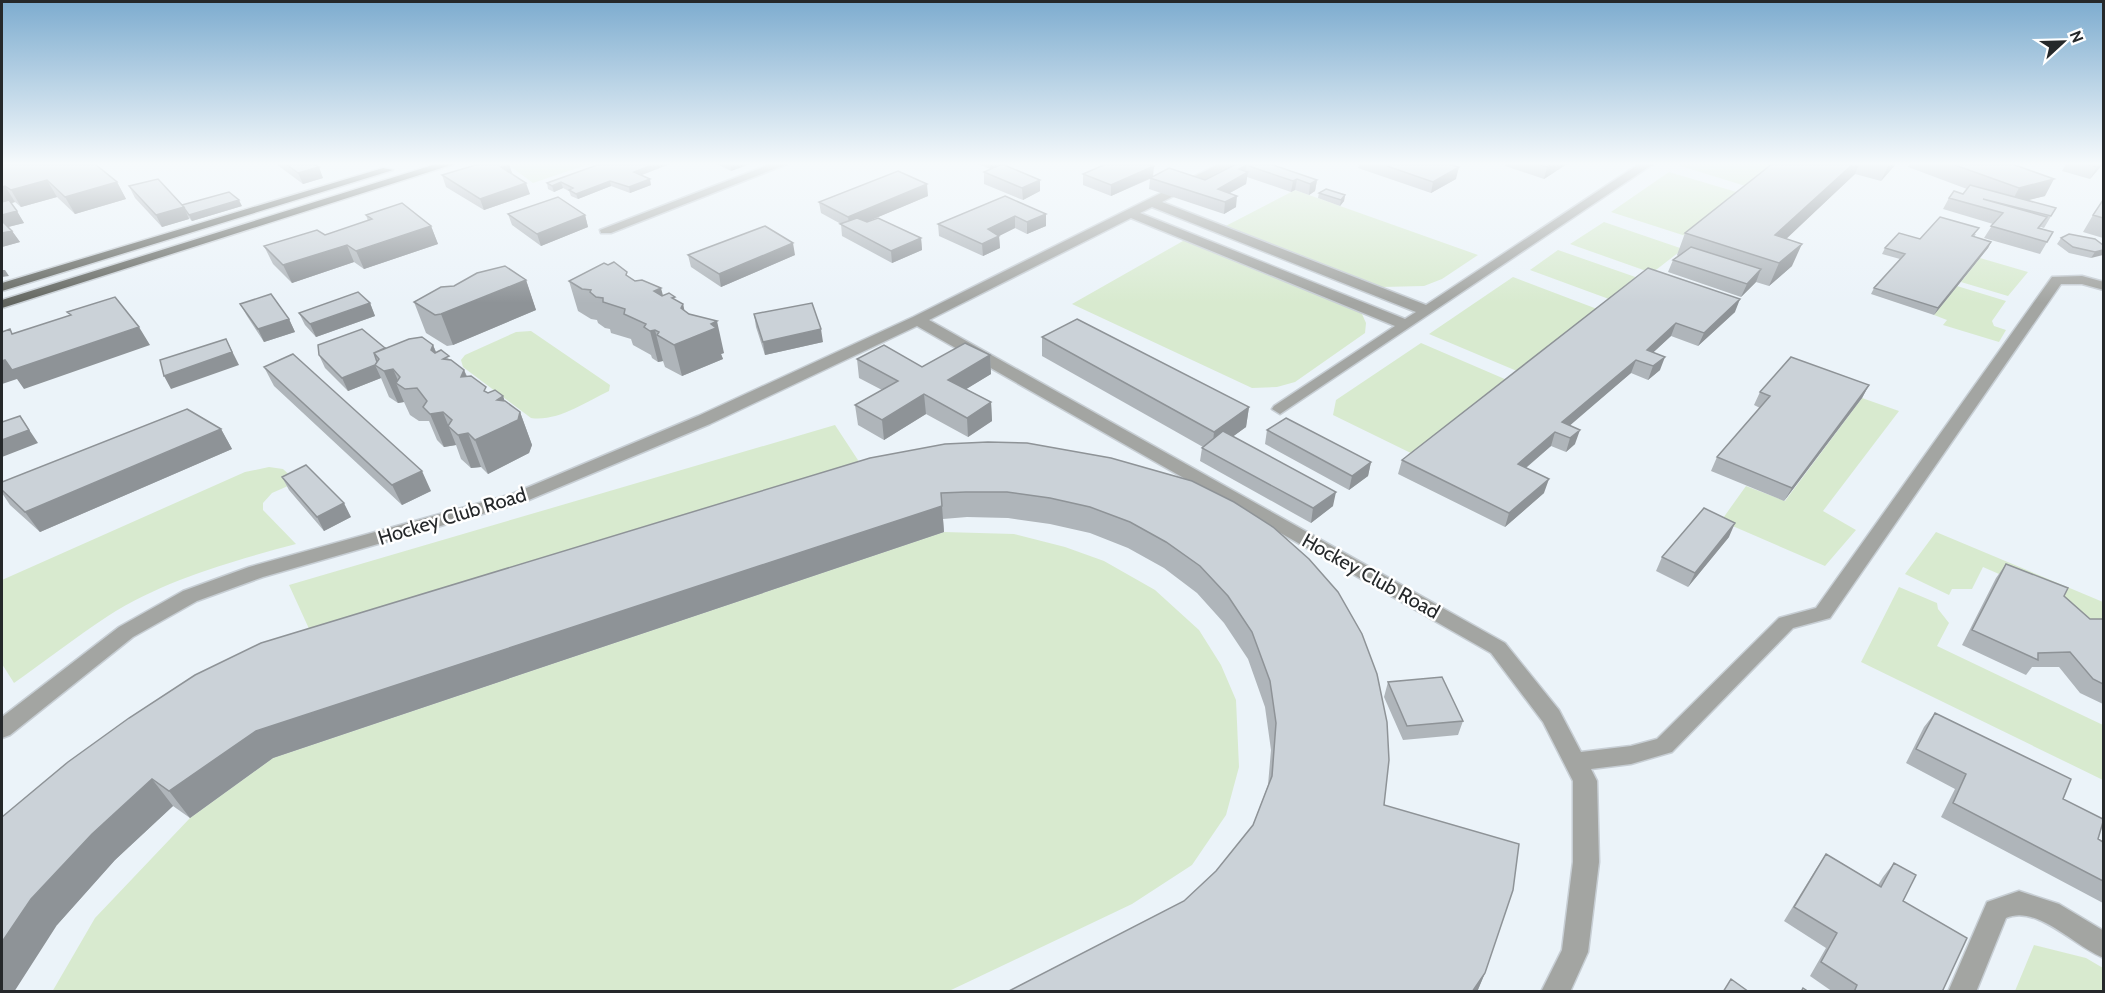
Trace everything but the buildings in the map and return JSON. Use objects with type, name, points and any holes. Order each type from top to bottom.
[{"type":"main road","points":[[2,287],[255,210]]},
{"type":"main road","points":[[2,304],[300,210]]},
{"type":"street","points":[[606,230],[658,210]]},
{"type":"street","name":"Hockey Club Road","points":[[2,729],[126,632],[190,596],[256,572],[518,498],[704,420],[918,320],[1139,210]]},
{"type":"street","points":[[1172,210],[1427,311]]},
{"type":"street","points":[[1281,409],[1578,210]]},
{"type":"street","points":[[1132,214],[1406,325]]},
{"type":"street","points":[[1575,762],[1631,755],[1664,746],[1785,623],[1823,613],[2057,280],[2073,279],[2103,286]]},
{"type":"street","name":"Hockey Club Road","points":[[918,320],[1498,648],[1551,716],[1585,781],[1586,862],[1575,952],[1555,992]]},
{"type":"street","points":[[1962,992],[1996,910],[2009,905],[2021,902],[2037,908],[2103,946]]},
{"type":"green space","points":[[1256,210],[1352,210],[1478,255],[1442,279],[1424,286],[1381,287],[1218,230]]},
{"type":"green space","points":[[1613,210],[1732,210],[1695,239],[1611,212]]},
{"type":"green space","points":[[1604,222],[1683,249],[1652,273],[1570,244]]},
{"type":"green space","points":[[1190,237],[1358,305],[1366,323],[1365,333],[1295,382],[1277,387],[1252,388],[1072,304]]},
{"type":"green space","points":[[1558,250],[1644,280],[1617,302],[1530,270]]},
{"type":"green space","points":[[1980,258],[2028,272],[2008,296],[1961,282]]},
{"type":"green space","points":[[1513,277],[1605,312],[1524,374],[1429,334]]},
{"type":"green space","points":[[1957,286],[2006,301],[1992,321],[1994,326],[2006,330],[1999,342],[1943,325],[1947,320],[1934,315]]},
{"type":"green space","points":[[531,331],[610,385],[609,391],[561,414],[531,418],[463,367],[461,360],[465,355],[516,332]]},
{"type":"green space","points":[[1421,343],[1514,383],[1419,457],[1333,415],[1336,400]]},
{"type":"green space","points":[[1862,398],[1899,411],[1823,511],[1856,530],[1825,566],[1721,521],[1746,486],[1785,501]]},
{"type":"green space","points":[[835,425],[873,483],[321,655],[289,585]]},
{"type":"green space","points":[[269,467],[283,469],[297,482],[272,493],[263,503],[263,510],[296,544],[199,573],[152,592],[108,616],[14,683],[2,664],[2,580],[245,472]]},
{"type":"green space","points":[[944,532],[1014,534],[1065,547],[1104,561],[1155,590],[1199,630],[1221,665],[1236,700],[1239,767],[1226,815],[1192,865],[1132,904],[949,991],[52,992],[95,918],[190,818],[273,758]]},
{"type":"green space","points":[[1936,532],[2103,602],[2103,634],[1983,567],[1972,589],[1952,589],[1949,595],[1905,574]]},
{"type":"green space","points":[[1899,587],[1937,603],[1938,609],[1949,623],[1937,646],[2103,725],[2103,780],[1861,662]]},
{"type":"green space","points":[[2034,945],[2086,958],[2103,968],[2103,991],[2015,991]]}]
